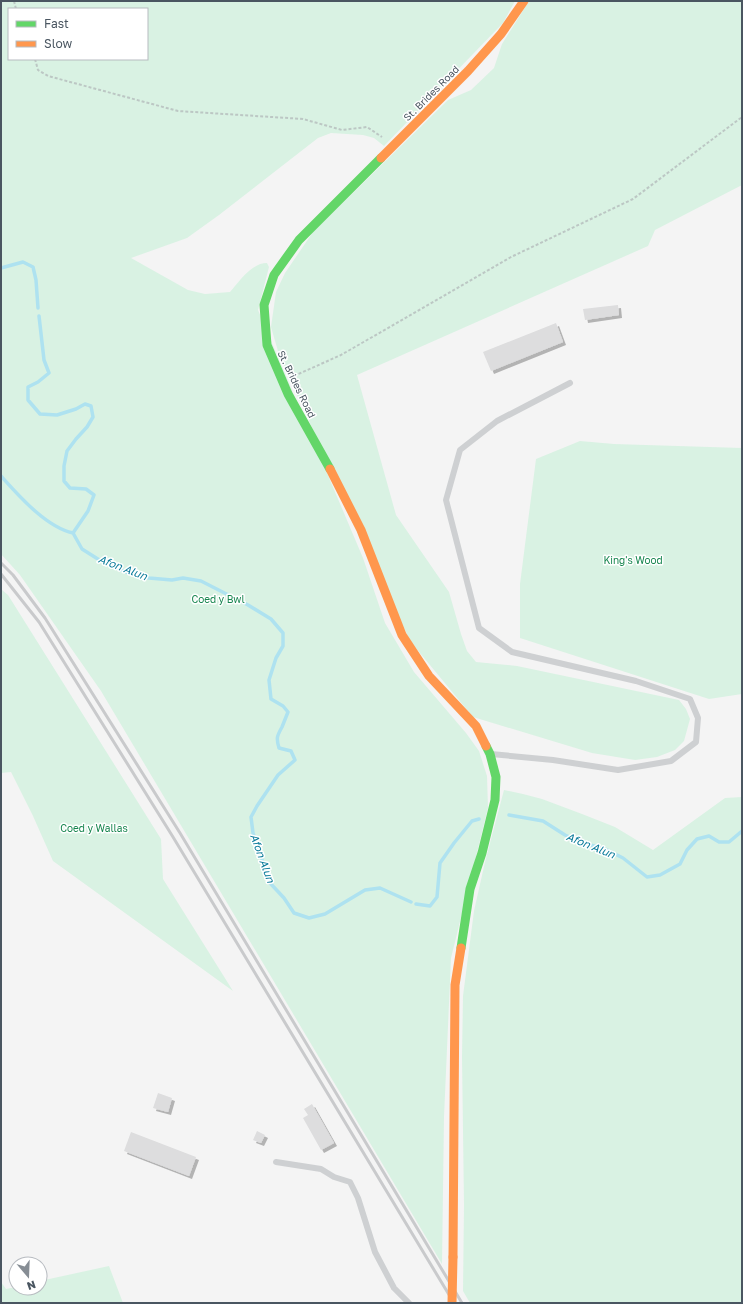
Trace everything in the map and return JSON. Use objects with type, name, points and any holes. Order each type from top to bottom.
[{"type":"main road","name":"St. Brides Road","points":[[452,1303],[455,985],[470,889],[482,853],[495,800],[496,777],[490,754],[476,726],[429,676],[402,635],[361,530],[288,394],[267,346],[264,305],[274,275],[299,240],[468,71],[501,34],[524,1]]},
{"type":"lane","points":[[490,754],[553,760],[618,770],[671,761],[696,742],[698,718],[690,699],[636,681],[512,652],[479,628],[446,500],[460,450],[497,421],[570,383]]},
{"type":"lane","points":[[276,1162],[321,1169],[334,1177],[350,1182],[358,1198],[375,1252],[394,1288],[409,1303]]},
{"type":"path","points":[[35,60],[38,70],[48,76],[178,111],[303,119],[342,130],[368,127],[382,136],[391,148]]},
{"type":"path","points":[[282,381],[341,355],[511,257],[633,199],[742,117]]},
{"type":"green space","name":"Coed y Bwl","points":[[1,1],[515,1],[503,23],[384,146],[374,138],[363,135],[331,133],[318,138],[187,238],[131,258],[188,290],[205,294],[230,292],[241,278],[256,266],[267,263],[269,267],[258,310],[363,558],[385,623],[414,672],[466,733],[479,751],[487,776],[488,808],[451,958],[444,1117],[442,1264],[101,691],[20,575],[1,554]]},
{"type":"green space","points":[[529,1],[742,1],[742,185],[655,230],[648,246],[357,375],[396,515],[449,592],[467,651],[476,662],[517,666],[679,700],[686,709],[690,719],[684,741],[675,750],[657,757],[635,760],[592,753],[473,717],[410,641],[280,358],[271,327],[276,292],[285,273],[313,232],[448,100],[471,90],[494,68],[502,44]]},
{"type":"green space","name":"King's Wood","points":[[580,441],[614,444],[742,448],[742,694],[709,699],[520,638],[520,584],[536,459]]},
{"type":"green space","name":"Coed y Wallas","points":[[1,589],[8,595],[161,839],[163,879],[233,991],[53,861],[11,772],[1,773]]},
{"type":"green space","points":[[504,790],[542,799],[615,827],[653,850],[725,798],[742,797],[742,1303],[470,1303],[463,1291],[463,996],[474,911]]},
{"type":"green space","points":[[109,1266],[123,1303],[1,1303],[1,1282],[6,1289],[8,1289],[8,1296],[48,1296],[48,1279]]},
{"type":"building","points":[[618,305],[619,315],[585,320],[583,309]]},
{"type":"building","points":[[556,323],[563,342],[491,371],[483,352]]},
{"type":"building","points":[[158,1093],[172,1098],[168,1112],[153,1108]]},
{"type":"building","points":[[312,1104],[334,1143],[321,1150],[303,1118],[308,1115],[304,1109]]},
{"type":"building","points":[[257,1131],[265,1135],[261,1143],[253,1140]]},
{"type":"building","points":[[131,1132],[196,1157],[189,1176],[124,1151]]},
{"type":"waterway","name":"Afon Alun","points":[[1,268],[23,262],[33,267],[36,280],[38,308]]},
{"type":"waterway","name":"Afon Alun","points":[[39,316],[44,360],[49,373],[38,382],[28,387],[28,400],[40,414],[57,415],[76,409],[85,404],[91,406],[93,417],[87,427],[67,451],[64,466],[64,481],[70,488],[86,489],[94,495],[88,511],[73,533],[82,549],[101,561],[126,572],[149,578],[172,580],[183,578],[201,581],[248,605],[271,619],[283,633],[283,646],[276,658],[269,680],[271,699],[283,706],[288,712],[279,733],[279,748],[291,751],[295,760],[278,775],[251,817],[253,833],[270,883],[284,898],[294,913],[309,918],[325,914],[365,890],[380,888],[411,902]]},
{"type":"waterway","points":[[1,476],[43,518],[63,530],[73,533]]},
{"type":"waterway","name":"Afon Alun","points":[[509,815],[543,821],[565,835],[583,843],[605,849],[623,858],[647,877],[660,875],[680,864],[687,850],[697,839],[709,836],[719,842],[729,842],[742,831]]},
{"type":"waterway","name":"Afon Alun","points":[[416,904],[430,906],[437,897],[440,863],[472,821],[479,819]]},
{"type":"railway","points":[[1,563],[13,575],[45,618],[180,833],[462,1303]]},
{"type":"railway","points":[[1,574],[39,622],[173,837],[454,1303]]},
{"type":"traffic: fast","points":[[330,469],[288,394],[267,345],[264,305],[274,275],[299,240],[381,158]]},
{"type":"traffic: fast","points":[[461,948],[470,889],[482,853],[495,800],[496,777],[490,754],[486,746]]},
{"type":"traffic: slow","points":[[381,158],[468,71],[501,34],[524,1]]},
{"type":"traffic: slow","points":[[330,469],[361,530],[402,635],[429,676],[476,726],[486,746]]},
{"type":"traffic: slow","points":[[453,1257],[455,985],[461,948]]},
{"type":"traffic: slow","points":[[452,1303],[453,1257]]}]
